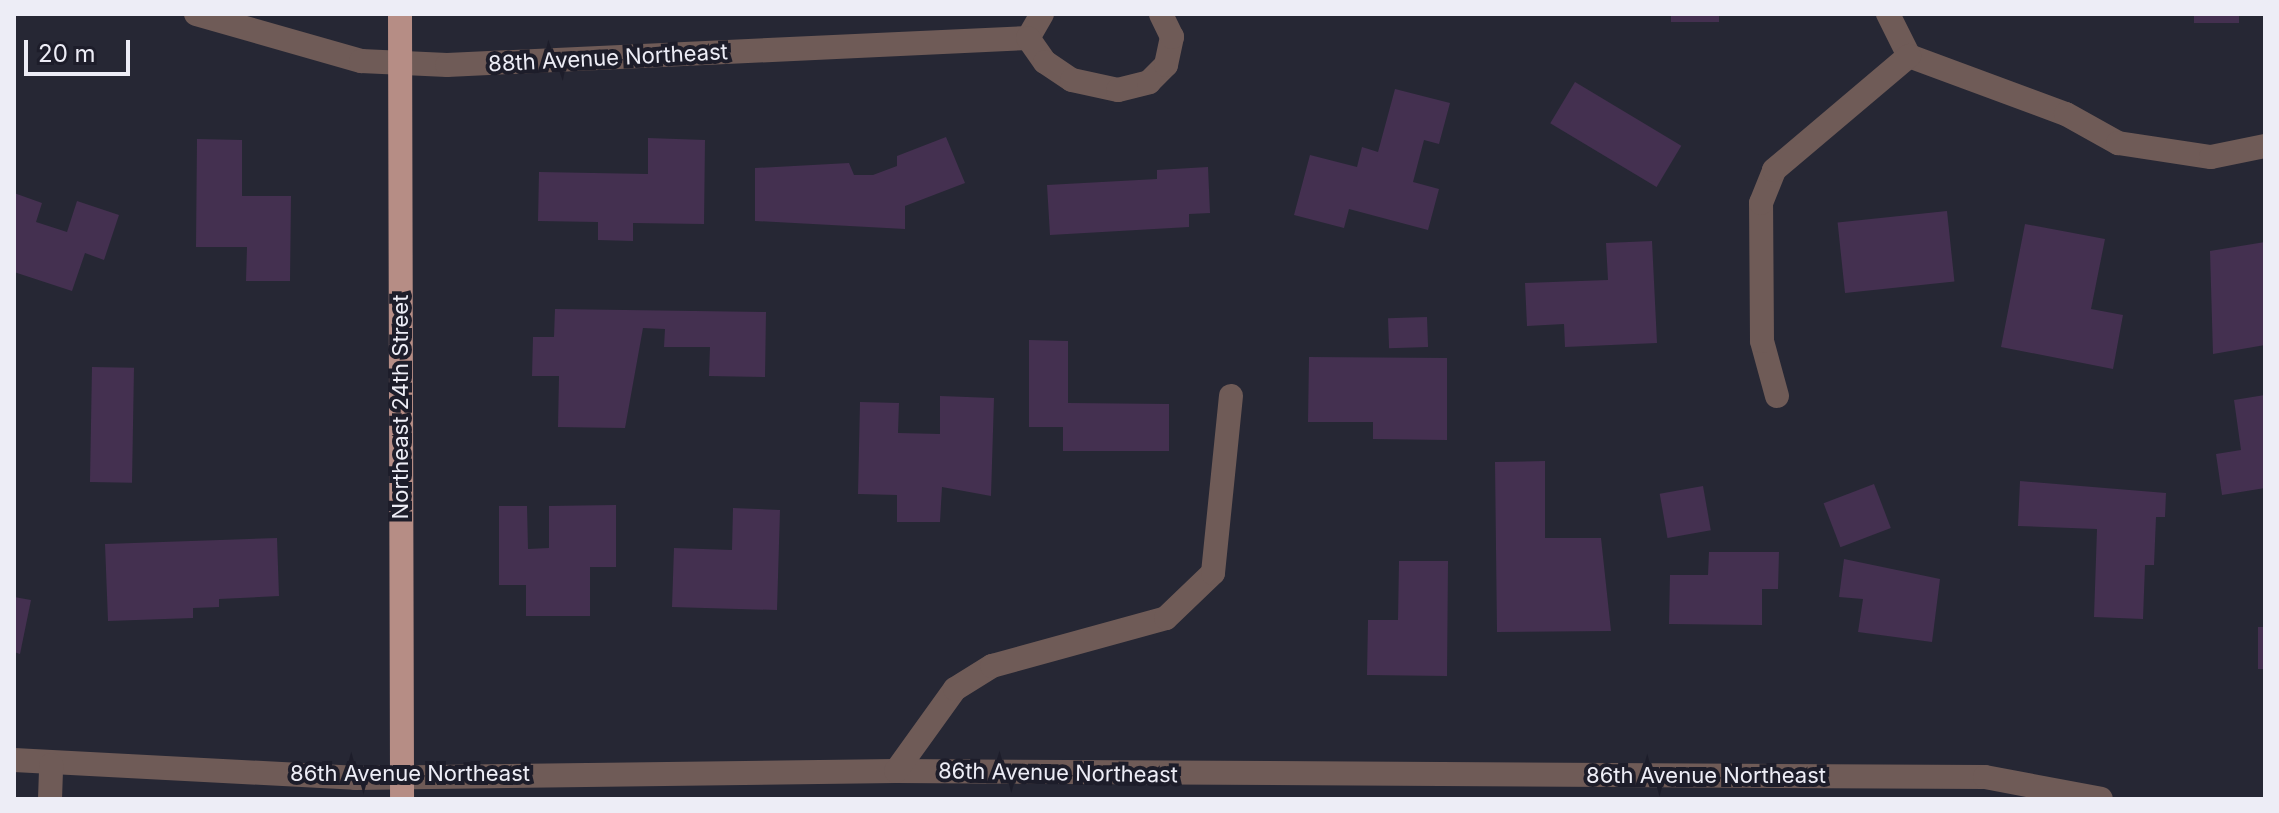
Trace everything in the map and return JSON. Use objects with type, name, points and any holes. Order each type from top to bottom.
[{"type":"main road","name":"Northeast 24th Street","points":[[400,14],[402,788]]},
{"type":"street","name":"88th Avenue Northeast","points":[[196,14],[361,61],[400,63],[1028,38]]},
{"type":"street","points":[[1042,14],[1028,38],[1072,80],[1118,90],[1149,82],[1166,65],[1172,37],[1161,14]]},
{"type":"street","points":[[1888,14],[1909,56],[2066,114],[2118,143],[2211,157],[2265,146]]},
{"type":"street","points":[[1777,396],[1762,341],[1765,192],[1774,170],[1798,145],[1909,56]]},
{"type":"street","points":[[896,771],[955,689],[992,666],[1166,618],[1213,573],[1231,396]]},
{"type":"street","name":"86th Avenue Northeast","points":[[14,760],[402,788],[896,771],[1156,787],[1840,788],[1985,777],[2101,799]]},
{"type":"street","points":[[50,799],[51,765]]},
{"type":"building","points":[[1671,14],[1719,14],[1719,22],[1671,22]]},
{"type":"building","points":[[2194,14],[2239,14],[2239,23],[2194,23]]},
{"type":"building","points":[[1575,82],[1681,146],[1657,187],[1550,123]]},
{"type":"building","points":[[1395,89],[1450,103],[1439,144],[1424,140],[1413,182],[1439,189],[1428,230],[1349,209],[1344,228],[1294,215],[1310,155],[1357,167],[1362,147],[1378,152]]},
{"type":"building","points":[[946,137],[965,183],[905,206],[905,229],[755,221],[755,168],[849,163],[854,175],[873,175],[897,166],[897,156]]},
{"type":"building","points":[[648,138],[705,140],[704,224],[633,223],[633,241],[598,240],[598,222],[538,221],[539,172],[648,174]]},
{"type":"building","points":[[197,139],[242,140],[242,196],[291,196],[290,281],[246,281],[247,247],[196,247]]},
{"type":"building","points":[[1208,167],[1210,213],[1189,214],[1189,227],[1050,235],[1047,185],[1157,179],[1157,170]]},
{"type":"building","points":[[14,193],[42,203],[36,222],[67,232],[77,201],[119,215],[104,260],[85,253],[72,291],[14,272]]},
{"type":"building","points":[[1947,211],[1954,282],[1845,293],[1838,222]]},
{"type":"building","points":[[2025,224],[2105,239],[2091,309],[2123,315],[2113,369],[2001,347]]},
{"type":"building","points":[[1652,241],[1657,343],[1565,347],[1564,324],[1527,326],[1525,283],[1608,280],[1606,243]]},
{"type":"building","points":[[2265,242],[2265,345],[2213,354],[2210,251]]},
{"type":"building","points":[[555,309],[766,312],[765,377],[709,376],[710,347],[664,347],[665,329],[643,328],[625,428],[558,427],[559,376],[532,376],[533,337],[554,337]]},
{"type":"building","points":[[1427,317],[1428,347],[1389,348],[1388,318]]},
{"type":"building","points":[[1029,340],[1068,341],[1068,403],[1169,404],[1169,451],[1063,451],[1063,427],[1029,427]]},
{"type":"building","points":[[1309,357],[1447,358],[1447,440],[1373,439],[1373,422],[1308,422]]},
{"type":"building","points":[[92,367],[134,368],[132,483],[90,482]]},
{"type":"building","points":[[2265,395],[2265,488],[2222,495],[2216,454],[2241,450],[2234,400]]},
{"type":"building","points":[[940,396],[994,398],[991,496],[942,487],[940,522],[897,522],[897,495],[858,494],[860,402],[899,403],[898,433],[940,434]]},
{"type":"building","points":[[1545,461],[1545,538],[1601,538],[1611,631],[1497,632],[1495,462]]},
{"type":"building","points":[[2020,481],[2166,493],[2165,517],[2156,517],[2154,565],[2145,565],[2143,619],[2094,617],[2097,529],[2018,526]]},
{"type":"building","points":[[1874,484],[1891,528],[1840,547],[1824,503]]},
{"type":"building","points":[[1703,486],[1711,530],[1667,538],[1660,494]]},
{"type":"building","points":[[616,505],[616,567],[590,567],[590,616],[526,616],[526,585],[499,585],[499,506],[527,506],[528,549],[549,548],[549,506]]},
{"type":"building","points":[[733,508],[780,510],[777,610],[672,607],[674,548],[732,550]]},
{"type":"building","points":[[277,538],[279,596],[219,599],[219,607],[193,608],[193,618],[108,621],[105,544]]},
{"type":"building","points":[[1709,552],[1779,552],[1778,589],[1762,589],[1762,625],[1669,624],[1670,575],[1708,575]]},
{"type":"building","points":[[1844,559],[1940,579],[1932,642],[1858,632],[1863,599],[1839,597]]},
{"type":"building","points":[[1399,561],[1448,561],[1447,676],[1367,675],[1368,620],[1398,620]]},
{"type":"building","points":[[14,597],[31,600],[20,654],[14,652]]},
{"type":"building","points":[[2258,627],[2265,627],[2265,669],[2258,669]]}]
